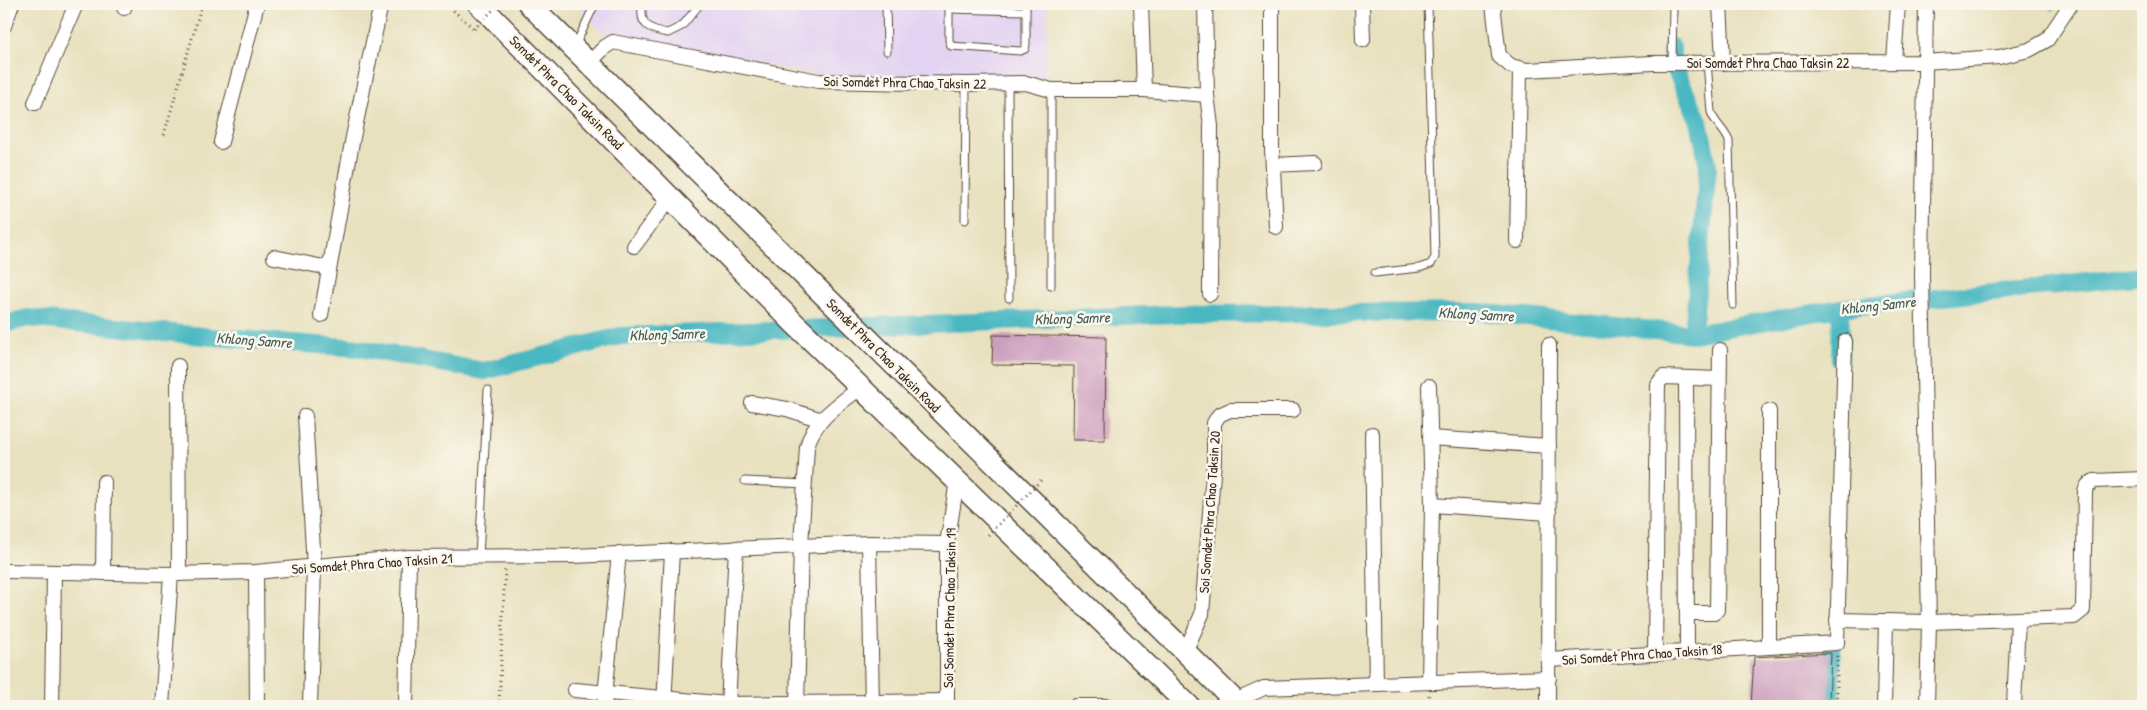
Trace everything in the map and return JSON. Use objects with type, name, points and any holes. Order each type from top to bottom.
[{"type":"main road","name":"Somdet Phra Chao Taksin Road","points":[[479,4],[841,370],[1189,706]]},
{"type":"main road","name":"Somdet Phra Chao Taksin Road","points":[[529,4],[590,62],[1238,704]]},
{"type":"street","points":[[4,25],[12,4]]},
{"type":"street","points":[[35,103],[76,4]]},
{"type":"street","points":[[221,142],[257,4]]},
{"type":"street","points":[[321,315],[353,137],[381,4]]},
{"type":"street","points":[[1141,4],[1144,90]]},
{"type":"street","points":[[1205,4],[1207,95],[1210,126],[1210,294]]},
{"type":"street","points":[[1272,4],[1273,165],[1276,227]]},
{"type":"street","points":[[1362,4],[1363,40]]},
{"type":"street","points":[[1493,4],[1499,56],[1511,66],[1520,70],[1517,241]]},
{"type":"street","points":[[1720,4],[1723,62]]},
{"type":"street","points":[[1894,62],[1898,4]]},
{"type":"street","points":[[1926,4],[1922,275],[1929,622],[1928,706]]},
{"type":"street","name":"Soi Somdet Phra Chao Taksin 22","points":[[1520,70],[1672,62],[1924,62],[2000,57],[2029,50],[2047,40],[2071,4]]},
{"type":"street","name":"Soi Somdet Phra Chao Taksin 22","points":[[590,62],[613,42],[818,81],[966,84],[1026,83],[1051,90],[1144,90],[1207,95]]},
{"type":"street","points":[[1273,165],[1315,163]]},
{"type":"street","points":[[634,246],[671,197]]},
{"type":"street","points":[[274,257],[329,268]]},
{"type":"street","points":[[1837,643],[1845,340]]},
{"type":"street","points":[[1549,344],[1549,660]]},
{"type":"street","points":[[1687,613],[1714,613],[1717,610],[1720,350]]},
{"type":"street","points":[[162,706],[175,574],[178,366]]},
{"type":"street","points":[[1655,653],[1658,384],[1663,378],[1686,380],[1719,379]]},
{"type":"street","points":[[1686,380],[1688,651]]},
{"type":"street","points":[[1429,386],[1432,505],[1430,682]]},
{"type":"street","points":[[798,705],[801,545],[810,435],[822,420],[860,388]]},
{"type":"street","points":[[752,403],[788,409],[822,420]]},
{"type":"street","name":"Soi Somdet Phra Chao Taksin 20","points":[[1185,652],[1202,614],[1214,470],[1214,422],[1219,415],[1230,410],[1294,410]]},
{"type":"street","points":[[1769,411],[1769,646]]},
{"type":"street","points":[[305,416],[314,566],[310,706]]},
{"type":"street","points":[[1372,434],[1376,684]]},
{"type":"street","points":[[1430,438],[1549,446]]},
{"type":"street","points":[[1837,620],[1929,622],[2074,617],[2083,610],[2085,491],[2088,484],[2094,481],[2143,479]]},
{"type":"street","name":"Soi Somdet Phra Chao Taksin 19","points":[[947,704],[947,544],[957,481]]},
{"type":"street","points":[[103,573],[104,482]]},
{"type":"street","points":[[1432,505],[1549,513]]},
{"type":"street","points":[[869,543],[872,704]]},
{"type":"street","name":"Soi Somdet Phra Chao Taksin 21","points":[[4,571],[175,574],[256,572],[408,557],[619,553],[869,543],[947,544]]},
{"type":"street","points":[[728,705],[736,548]]},
{"type":"street","points":[[665,703],[672,551]]},
{"type":"street","points":[[604,706],[619,553]]},
{"type":"street","points":[[406,706],[408,557]]},
{"type":"street","points":[[256,572],[257,706]]},
{"type":"street","points":[[52,706],[54,573]]},
{"type":"street","points":[[2014,706],[2018,619]]},
{"type":"street","points":[[1884,706],[1886,621]]},
{"type":"street","name":"Soi Somdet Phra Chao Taksin 18","points":[[1238,704],[1264,688],[1549,678],[1549,660],[1837,643]]},
{"type":"street","points":[[1548,706],[1549,678]]},
{"type":"street","points":[[575,690],[605,692],[665,703],[728,705],[947,704]]},
{"type":"street","points":[[1076,706],[1108,706]]},
{"type":"lane","points":[[575,48],[596,4]]},
{"type":"lane","points":[[643,4],[640,14],[643,22],[652,28],[668,33],[682,26],[700,4]]},
{"type":"lane","points":[[886,4],[887,51]]},
{"type":"lane","points":[[1375,273],[1419,268],[1431,264],[1435,256],[1428,4]]},
{"type":"lane","points":[[1672,62],[1673,4]]},
{"type":"lane","points":[[949,6],[1026,7],[1025,49],[1020,51],[951,46],[949,40],[949,6]]},
{"type":"lane","points":[[1707,62],[1711,112],[1714,120],[1726,134],[1729,141],[1733,306]]},
{"type":"lane","points":[[964,220],[966,84]]},
{"type":"lane","points":[[1008,84],[1009,298]]},
{"type":"lane","points":[[1051,90],[1051,286]]},
{"type":"lane","points":[[479,556],[488,390]]},
{"type":"lane","points":[[746,481],[806,484]]},
{"type":"path","points":[[164,135],[202,4]]},
{"type":"path","points":[[446,4],[474,29],[499,4]]},
{"type":"path","points":[[988,535],[1043,478]]},
{"type":"path","points":[[499,706],[505,556]]},
{"type":"path","points":[[1837,643],[1837,706]]},
{"type":"shaded area","points":[[575,4],[1048,4],[1046,79],[823,76],[604,33]]},
{"type":"building","points":[[993,335],[1106,337],[1105,440],[1073,440],[1074,366],[992,365]]},
{"type":"building","points":[[1831,653],[1829,706],[1751,706],[1754,657]]},
{"type":"waterway","points":[[1672,47],[1672,62],[1699,121],[1708,166],[1693,334]]},
{"type":"waterway","name":"Khlong Samre","points":[[4,324],[28,318],[212,337],[358,348],[484,371],[620,336],[1175,314],[1478,312],[1693,334],[1841,308],[2143,276]]},
{"type":"waterway","points":[[1840,360],[1841,308]]},
{"type":"waterway","points":[[1830,706],[1832,648]]}]
